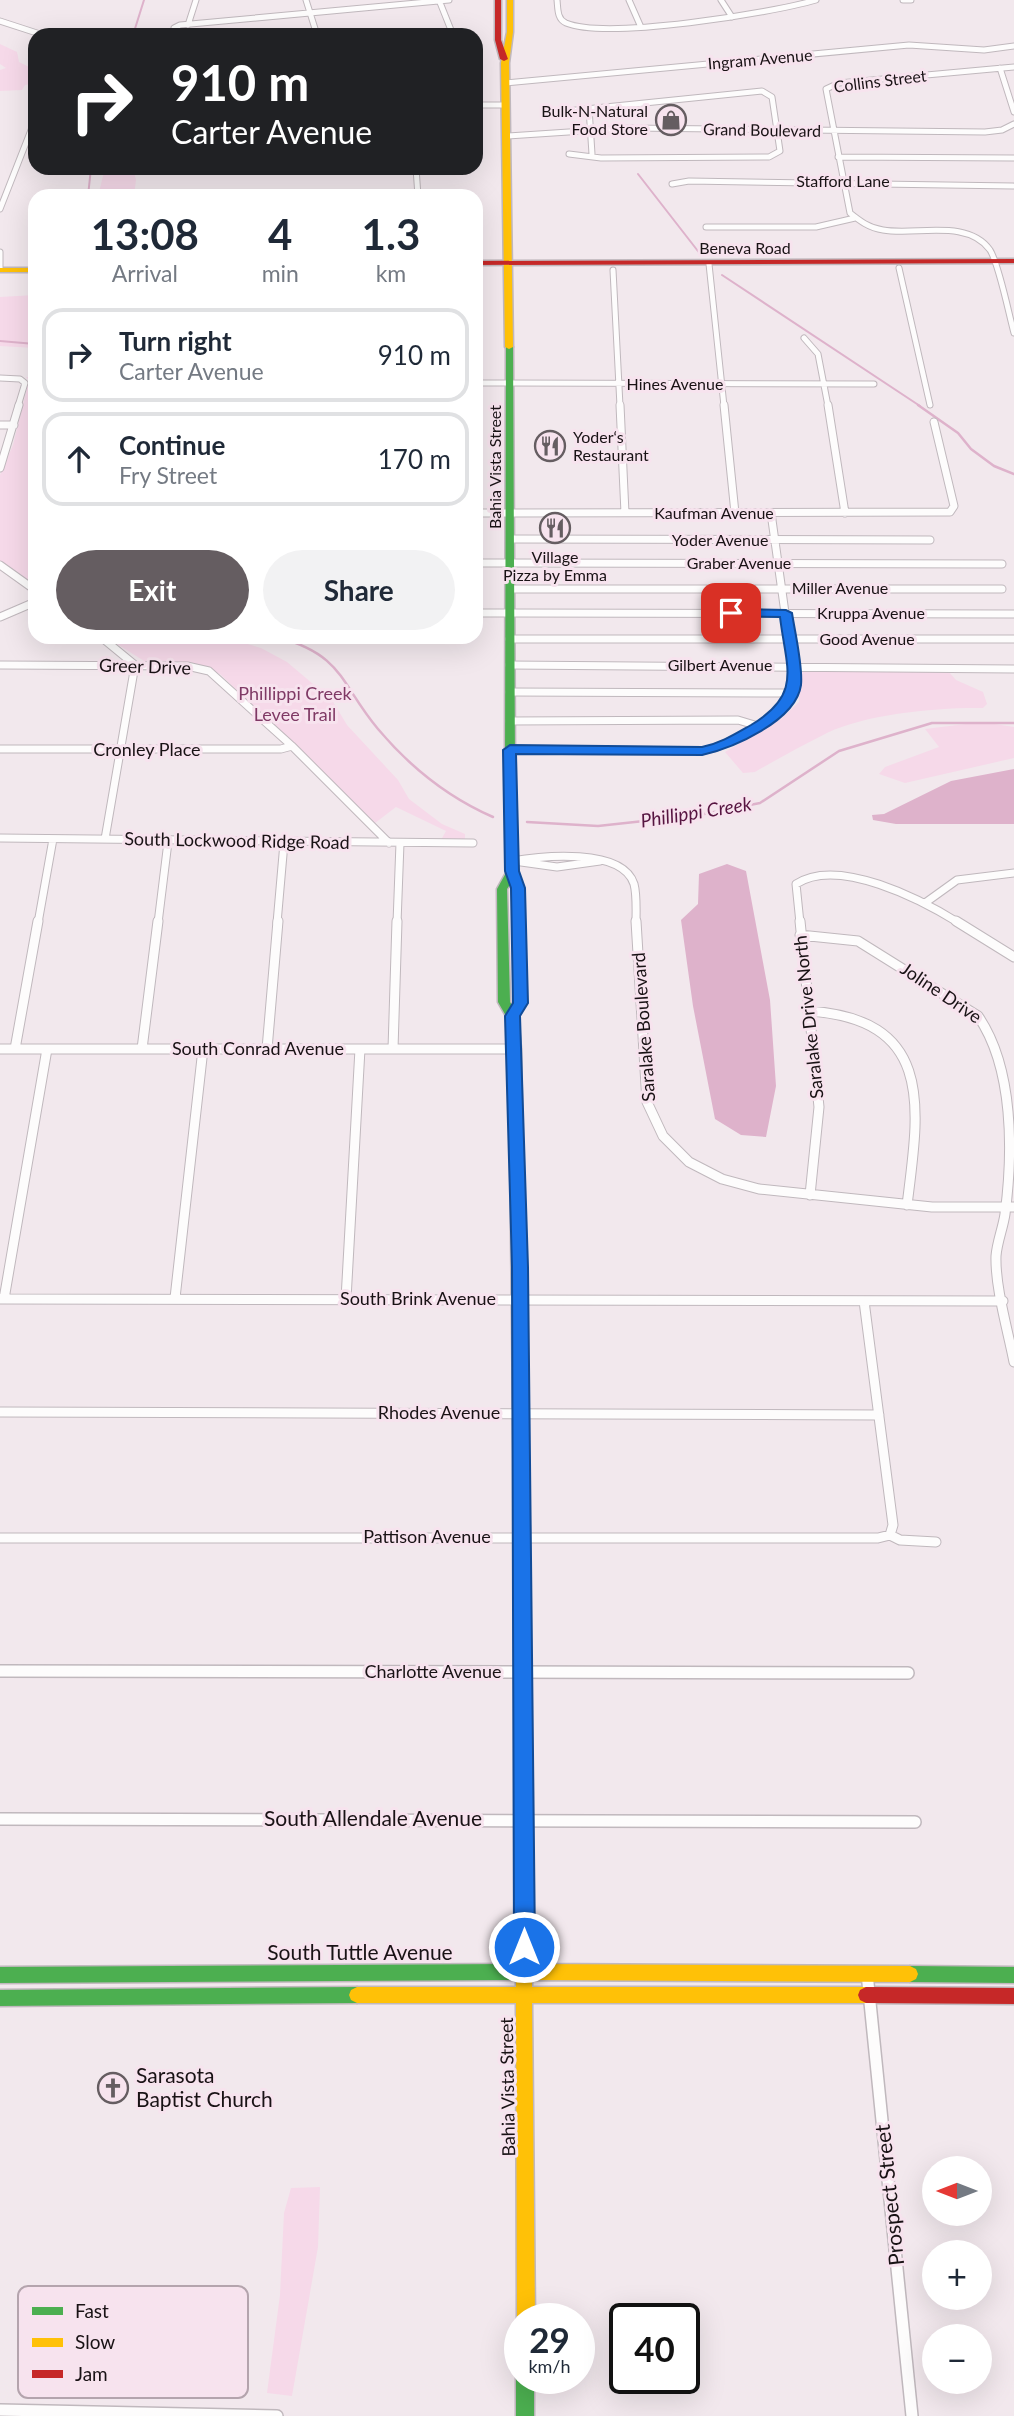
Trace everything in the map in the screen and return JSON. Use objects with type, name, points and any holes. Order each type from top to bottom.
[{"type":"street","points":[[188,25],[196,0]]},
{"type":"street","points":[[306,0],[314,28]]},
{"type":"street","points":[[176,28],[449,0]]},
{"type":"street","name":"Bahia Vista Street","points":[[498,0],[498,40],[505,63]]},
{"type":"street","name":"Bahia Vista Street","points":[[510,0],[510,32],[505,63],[510,383],[509,721],[512,866],[518,888],[520,1003],[512,1016],[520,1299],[526,2303]]},
{"type":"street","points":[[557,0],[558,16],[572,26],[595,29],[732,17],[777,11],[816,0]]},
{"type":"street","points":[[629,0],[640,24]]},
{"type":"street","points":[[721,0],[732,17]]},
{"type":"street","points":[[903,0],[911,0]]},
{"type":"street","points":[[440,1],[450,28]]},
{"type":"street","points":[[0,21],[28,30]]},
{"type":"street","name":"Ingram Avenue","points":[[506,83],[909,45],[984,50],[1014,46]]},
{"type":"street","name":"Collins Street","points":[[855,218],[849,211],[838,157],[826,89],[830,85],[1014,67]]},
{"type":"street","points":[[1000,68],[1014,112]]},
{"type":"street","points":[[566,111],[762,91],[772,97],[780,153],[769,157],[601,158],[592,154],[569,154]]},
{"type":"street","points":[[483,105],[506,105]]},
{"type":"street","points":[[589,108],[592,154]]},
{"type":"street","name":"Grand Boulevard","points":[[508,136],[629,128],[985,132],[1013,126]]},
{"type":"street","points":[[0,209],[28,138]]},
{"type":"street","points":[[838,157],[1014,158]]},
{"type":"street","name":"Stafford Lane","points":[[672,184],[689,181],[843,181],[1013,186]]},
{"type":"street","points":[[706,227],[816,227],[855,218],[885,229],[963,234],[988,247],[1014,333]]},
{"type":"street","points":[[0,252],[0,266]]},
{"type":"street","name":"Beneva Road","points":[[483,269],[509,266],[709,267],[995,264],[1014,261]]},
{"type":"street","points":[[0,266],[28,264]]},
{"type":"street","name":"Beneva Road","points":[[483,264],[613,270],[709,267]]},
{"type":"street","name":"Beneva Road","points":[[995,264],[1014,268]]},
{"type":"street","points":[[898,265],[930,405]]},
{"type":"street","points":[[0,266],[28,269]]},
{"type":"street","points":[[709,267],[734,513]]},
{"type":"street","points":[[613,270],[625,513]]},
{"type":"street","points":[[804,338],[818,354],[845,513]]},
{"type":"street","points":[[0,378],[23,380],[25,385],[0,468]]},
{"type":"street","name":"Hines Avenue","points":[[483,383],[874,384]]},
{"type":"street","name":"Kaufman Avenue","points":[[483,513],[953,511],[934,422]]},
{"type":"street","points":[[0,425],[14,425]]},
{"type":"street","points":[[510,750],[694,752],[723,747],[780,711],[793,693],[793,666],[771,513]]},
{"type":"street","name":"Yoder Avenue","points":[[510,539],[930,540]]},
{"type":"street","name":"Graber Avenue","points":[[483,564],[1002,564]]},
{"type":"street","points":[[0,565],[28,585]]},
{"type":"street","name":"Miller Avenue","points":[[510,589],[1002,589]]},
{"type":"street","points":[[0,617],[28,605]]},
{"type":"street","name":"Kruppa Avenue","points":[[483,613],[1014,614]]},
{"type":"street","name":"Good Avenue","points":[[509,639],[1014,639]]},
{"type":"street","points":[[105,839],[135,665],[110,644]]},
{"type":"street","name":"Greer Drive","points":[[0,665],[187,666],[209,671],[292,746],[389,843]]},
{"type":"street","name":"Gilbert Avenue","points":[[509,665],[1014,669]]},
{"type":"street","points":[[509,692],[793,693]]},
{"type":"street","points":[[509,721],[738,720],[758,726]]},
{"type":"street","name":"Cronley Place","points":[[0,750],[281,749],[292,746]]},
{"type":"street","name":"South Lockwood Ridge Road","points":[[0,838],[168,842],[473,843]]},
{"type":"street","points":[[15,1049],[53,839]]},
{"type":"street","points":[[142,1049],[168,842]]},
{"type":"street","points":[[267,1049],[284,843]]},
{"type":"street","points":[[393,1049],[400,843]]},
{"type":"street","name":"Saralake Boulevard","points":[[512,866],[588,865],[602,861],[625,868],[634,884],[647,1102],[657,1128],[675,1151],[712,1175],[746,1187],[907,1205],[1010,1207]]},
{"type":"street","points":[[1014,873],[957,880],[925,904],[1014,957]]},
{"type":"street","name":"Saralake Drive North","points":[[810,1195],[819,1107],[794,888],[798,882],[812,877],[867,879],[894,887],[925,904]]},
{"type":"street","name":"Joline Drive","points":[[800,935],[840,937],[867,945],[986,1024],[994,1038],[1006,1099],[1010,1207],[995,1250],[1014,1362]]},
{"type":"street","points":[[808,1012],[829,1011],[852,1017],[887,1038],[907,1060],[914,1092],[907,1205]]},
{"type":"street","name":"South Conrad Avenue","points":[[0,1049],[515,1049]]},
{"type":"street","points":[[2,1299],[47,1049]]},
{"type":"street","points":[[175,1298],[203,1049]]},
{"type":"street","points":[[346,1299],[360,1049]]},
{"type":"street","name":"South Brink Avenue","points":[[2,1299],[1003,1301]]},
{"type":"street","points":[[864,1301],[893,1525],[890,1535]]},
{"type":"street","name":"Rhodes Avenue","points":[[0,1412],[879,1415]]},
{"type":"street","name":"Pattison Avenue","points":[[0,1538],[878,1538],[890,1535],[900,1541],[936,1542]]},
{"type":"street","name":"Charlotte Avenue","points":[[0,1671],[908,1673]]},
{"type":"street","name":"South Allendale Avenue","points":[[0,1819],[915,1822]]},
{"type":"street","name":"South Tuttle Avenue","points":[[0,1975],[525,1972],[1014,1975]]},
{"type":"street","name":"Prospect Street","points":[[867,1973],[912,2416]]},
{"type":"street","points":[[0,1998],[525,1993],[1014,1996]]},
{"type":"street","points":[[525,2416],[526,2394]]},
{"type":"street","points":[[0,2410],[277,2416]]},
{"type":"green space","points":[[0,44],[17,52],[19,62],[28,66],[28,84],[22,90],[0,91],[0,70],[6,68],[0,64]]},
{"type":"green space","points":[[103,175],[135,175],[135,189],[100,189]]},
{"type":"green space","points":[[28,295],[28,348],[0,346],[0,297]]},
{"type":"green space","points":[[28,384],[28,580],[0,562],[0,475],[13,445]]},
{"type":"green space","name":"Phillippi Creek Levee Trail","points":[[117,644],[248,644],[287,662],[332,700],[347,725],[398,780],[409,799],[442,824],[465,834],[465,840],[441,840],[446,831],[396,807],[375,823],[220,674],[197,665],[144,661]]},
{"type":"green space","points":[[799,672],[949,672],[956,680],[983,692],[987,704],[983,708],[925,710],[882,716],[843,726],[755,772],[743,773],[725,752],[782,718],[799,702]]},
{"type":"green space","points":[[982,722],[1014,727],[1014,758],[905,783],[879,774],[885,767],[939,747],[925,729]]},
{"type":"green space","points":[[320,2187],[318,2247],[292,2396],[267,2393],[280,2295],[284,2213],[291,2188]]},
{"type":"shaded area","points":[[1014,769],[1014,824],[896,824],[873,820],[872,815],[884,814],[951,781]]},
{"type":"shaded area","points":[[727,864],[746,871],[770,1000],[776,1086],[766,1137],[741,1135],[715,1119],[693,1006],[681,920],[698,904],[699,874]]},
{"type":"waterway","points":[[135,28],[144,0]]},
{"type":"waterway","points":[[638,174],[701,255]]},
{"type":"waterway","points":[[89,189],[90,175]]},
{"type":"waterway","points":[[722,275],[920,406]]},
{"type":"waterway","points":[[0,341],[28,343]]},
{"type":"waterway","points":[[918,405],[958,433],[971,449],[994,466],[1014,474]]},
{"type":"waterway","name":"Phillippi Creek","points":[[300,644],[316,653],[338,672],[378,729],[403,756],[430,780],[493,817]]},
{"type":"waterway","name":"Phillippi Creek","points":[[527,822],[598,826],[699,815],[760,803],[839,751],[932,723],[1014,723]]},
{"type":"traffic: fast","points":[[509,347],[510,770],[512,871],[518,888],[519,922]]},
{"type":"traffic: fast","points":[[512,871],[502,889],[504,1002],[512,1016],[515,1049],[522,1587]]},
{"type":"traffic: fast","points":[[0,1975],[515,1972]]},
{"type":"traffic: fast","points":[[910,1974],[1014,1975]]},
{"type":"traffic: fast","points":[[0,1998],[357,1995]]},
{"type":"traffic: fast","points":[[525,2394],[525,2416]]},
{"type":"traffic: slow","points":[[509,347],[505,63],[510,32],[510,0]]},
{"type":"traffic: slow","points":[[0,270],[28,270]]},
{"type":"traffic: slow","points":[[512,1016],[520,1003],[519,922]]},
{"type":"traffic: slow","points":[[523,1875],[526,2303]]},
{"type":"traffic: slow","points":[[515,1972],[910,1974]]},
{"type":"traffic: slow","points":[[357,1995],[866,1995]]},
{"type":"traffic: jam","points":[[498,0],[498,40],[504,59]]},
{"type":"traffic: jam","points":[[483,263],[1014,261]]},
{"type":"traffic: jam","points":[[522,1587],[523,1875]]},
{"type":"traffic: jam","points":[[866,1995],[1014,1996]]},
{"type":"place","name":"Bulk-N-Natural Food Store","points":[[671,120]]},
{"type":"place","name":"Yoder‘s Restaurant","points":[[550,446]]},
{"type":"place","name":"Village Pizza by Emma","points":[[555,528]]},
{"type":"place","name":"Sarasota Baptist Church","points":[[113,2088]]},
{"type":"route","points":[[524,1947],[520,1267],[512,1016],[520,1003],[518,888],[512,871],[510,750],[702,751],[723,747],[774,716],[788,702],[795,684],[786,613],[731,613]]}]
